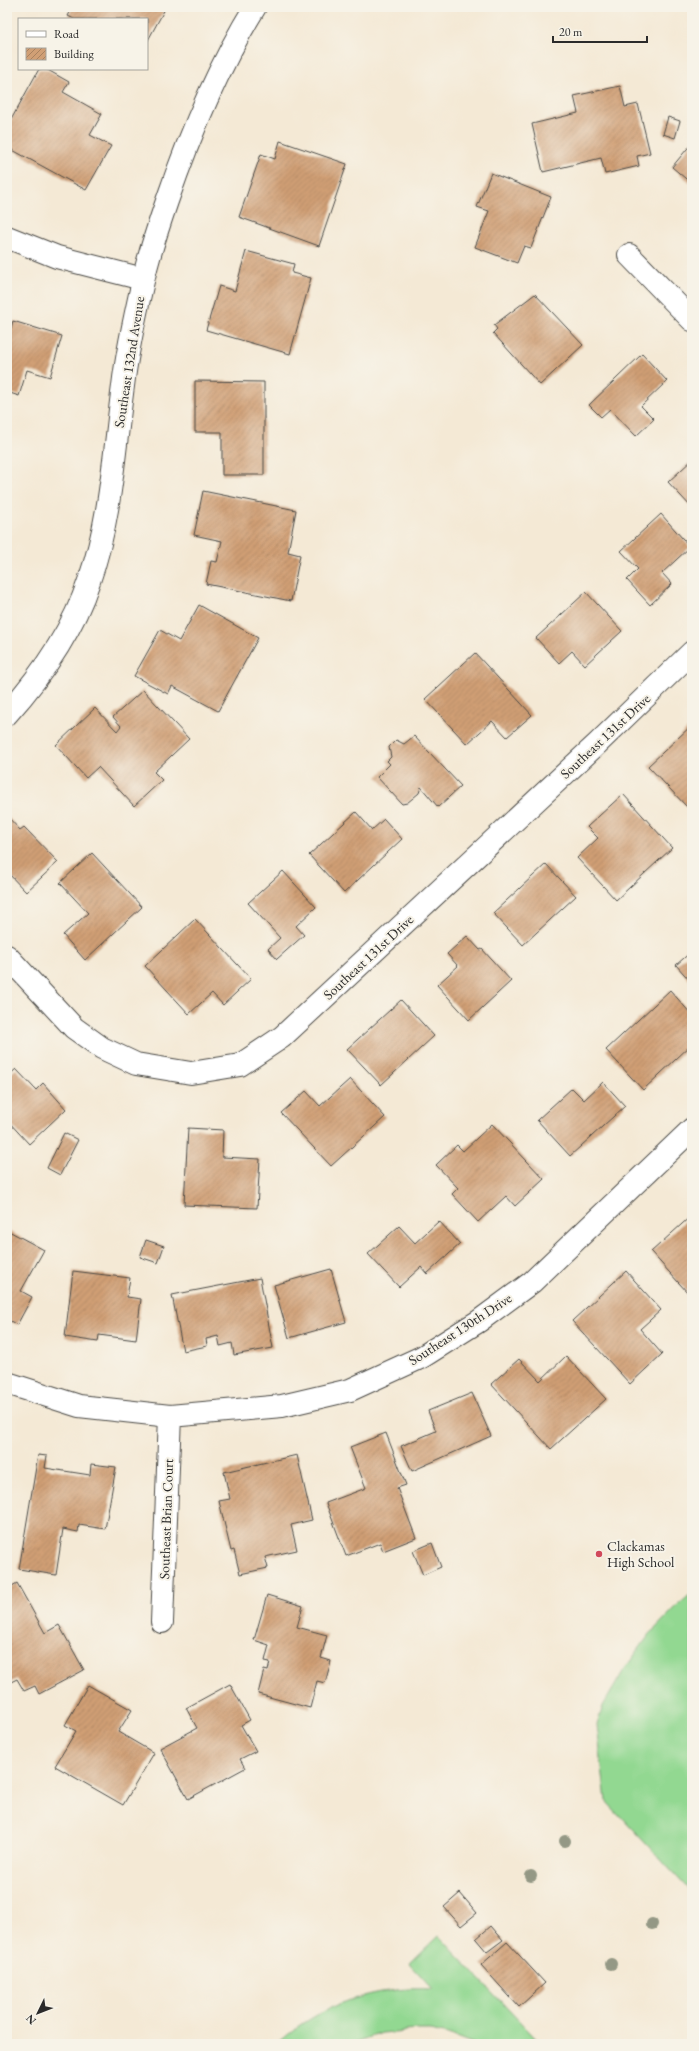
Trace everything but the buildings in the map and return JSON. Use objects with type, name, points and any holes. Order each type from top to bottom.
[{"type":"street","name":"Southeast 132nd Avenue","points":[[7,714],[39,674],[62,639],[82,600],[95,562],[109,502],[123,384],[143,279],[164,212],[197,123],[244,25],[255,7]]},
{"type":"street","points":[[7,237],[57,257],[143,279]]},
{"type":"street","points":[[629,255],[692,320]]},
{"type":"street","name":"Southeast 131st Drive","points":[[7,956],[74,1028],[102,1048],[136,1064],[191,1073],[240,1065],[282,1037],[586,755],[692,652]]},
{"type":"street","name":"Southeast 130th Drive","points":[[7,1383],[79,1406],[170,1416],[282,1406],[350,1390],[422,1357],[479,1321],[532,1282],[692,1129]]},
{"type":"street","name":"Southeast Brian Court","points":[[162,1622],[170,1416]]},
{"type":"green space","points":[[692,1593],[692,1893],[606,1801],[597,1725],[603,1706],[624,1670],[649,1635]]},
{"type":"green space","points":[[439,1936],[541,2044],[474,2044],[448,2034],[430,2030],[417,2030],[382,2033],[350,2044],[277,2044],[312,2018],[349,2000],[390,1991],[433,1989],[410,1964]]},
{"type":"place","name":"Clackamas High School","points":[[599,1554]]}]
